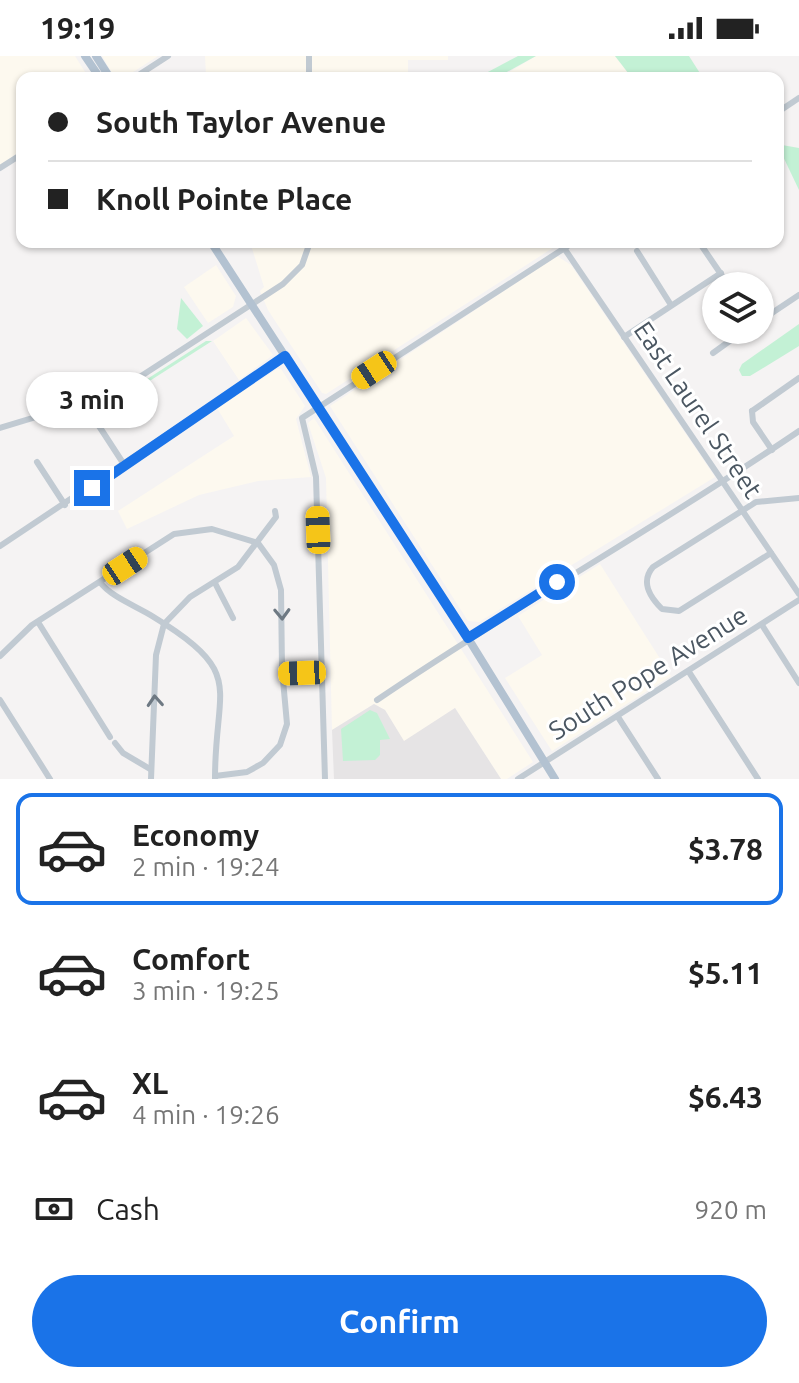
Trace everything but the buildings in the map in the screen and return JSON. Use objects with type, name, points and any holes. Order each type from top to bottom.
[{"type":"main road","points":[[215,248],[468,638],[555,779]]},
{"type":"street","points":[[143,72],[168,56]]},
{"type":"street","points":[[0,428],[121,390],[295,274],[307,248]]},
{"type":"street","points":[[325,779],[316,477],[302,422],[303,415],[564,248]]},
{"type":"street","name":"East Laurel Street","points":[[564,248],[799,597]]},
{"type":"street","points":[[703,248],[720,272]]},
{"type":"street","points":[[637,251],[671,305]]},
{"type":"street","points":[[624,337],[702,285]]},
{"type":"street","points":[[774,312],[799,295]]},
{"type":"street","points":[[713,353],[726,344]]},
{"type":"street","points":[[0,546],[125,466],[142,450],[285,356]]},
{"type":"street","points":[[772,450],[753,422],[750,410],[799,378]]},
{"type":"street","points":[[84,403],[125,466]]},
{"type":"street","points":[[377,700],[468,638],[723,482],[799,431]]},
{"type":"street","points":[[37,462],[65,505]]},
{"type":"street","points":[[771,553],[679,611],[665,611],[656,603],[646,583],[651,569],[742,510],[770,498],[799,498]]},
{"type":"street","points":[[151,779],[156,655],[164,624],[190,597],[238,567],[276,517],[275,511]]},
{"type":"street","points":[[0,656],[38,622],[100,582],[185,531],[212,529],[258,543],[271,558],[279,576],[287,724],[280,745],[258,767],[215,777],[222,699],[217,675],[197,646],[100,582]]},
{"type":"street","points":[[215,583],[233,618]]},
{"type":"street","name":"South Pope Avenue","points":[[518,779],[762,625],[799,597]]},
{"type":"street","points":[[38,622],[113,740],[123,753],[150,769]]},
{"type":"street","points":[[762,625],[799,683]]},
{"type":"street","points":[[689,672],[758,779]]},
{"type":"street","points":[[282,674],[322,673]]},
{"type":"street","points":[[0,700],[50,779]]},
{"type":"street","points":[[618,717],[658,779]]},
{"type":"shaded area","points":[[0,56],[75,56],[85,72],[16,72],[16,155],[0,165]]},
{"type":"shaded area","points":[[102,56],[158,56],[133,72],[111,72]]},
{"type":"shaded area","points":[[205,56],[448,56],[448,60],[408,60],[408,72],[206,72]]},
{"type":"shaded area","points":[[536,56],[615,56],[627,72],[509,72]]},
{"type":"shaded area","points":[[252,248],[553,248],[326,394],[322,393],[268,310],[260,291],[264,287]]},
{"type":"shaded area","points":[[557,256],[571,265],[715,477],[479,622],[468,621],[330,406]]},
{"type":"shaded area","points":[[216,265],[236,296],[233,307],[208,323],[184,287]]},
{"type":"shaded area","points":[[246,318],[273,355],[239,380],[213,341]]},
{"type":"shaded area","points":[[281,369],[305,406],[296,419],[311,477],[258,481],[199,495],[127,529],[118,511],[234,436],[217,408]]},
{"type":"shaded area","points":[[314,418],[533,762],[507,779],[501,779],[455,708],[404,742],[385,710],[374,704],[332,730],[326,478],[308,423]]},
{"type":"shaded area","points":[[600,564],[671,676],[552,751],[505,678],[542,655],[518,616]]},
{"type":"shaded area","points":[[374,704],[385,710],[404,741],[455,708],[501,779],[334,779],[332,730]]},
{"type":"green space","points":[[518,56],[536,56],[507,72],[488,72]]},
{"type":"green space","points":[[615,56],[689,56],[699,72],[627,72]]},
{"type":"green space","points":[[784,145],[799,148],[799,190],[784,158]]},
{"type":"green space","points":[[181,298],[203,326],[187,339],[177,329]]},
{"type":"green space","points":[[799,324],[799,346],[750,376],[742,376],[739,370],[742,364]]},
{"type":"green space","points":[[206,341],[212,341],[123,398],[94,408],[124,394]]},
{"type":"green space","points":[[370,710],[377,713],[390,739],[380,740],[380,755],[375,760],[343,761],[341,729]]},
{"type":"route","points":[[92,488],[142,450],[285,356],[468,638],[557,582]]}]
